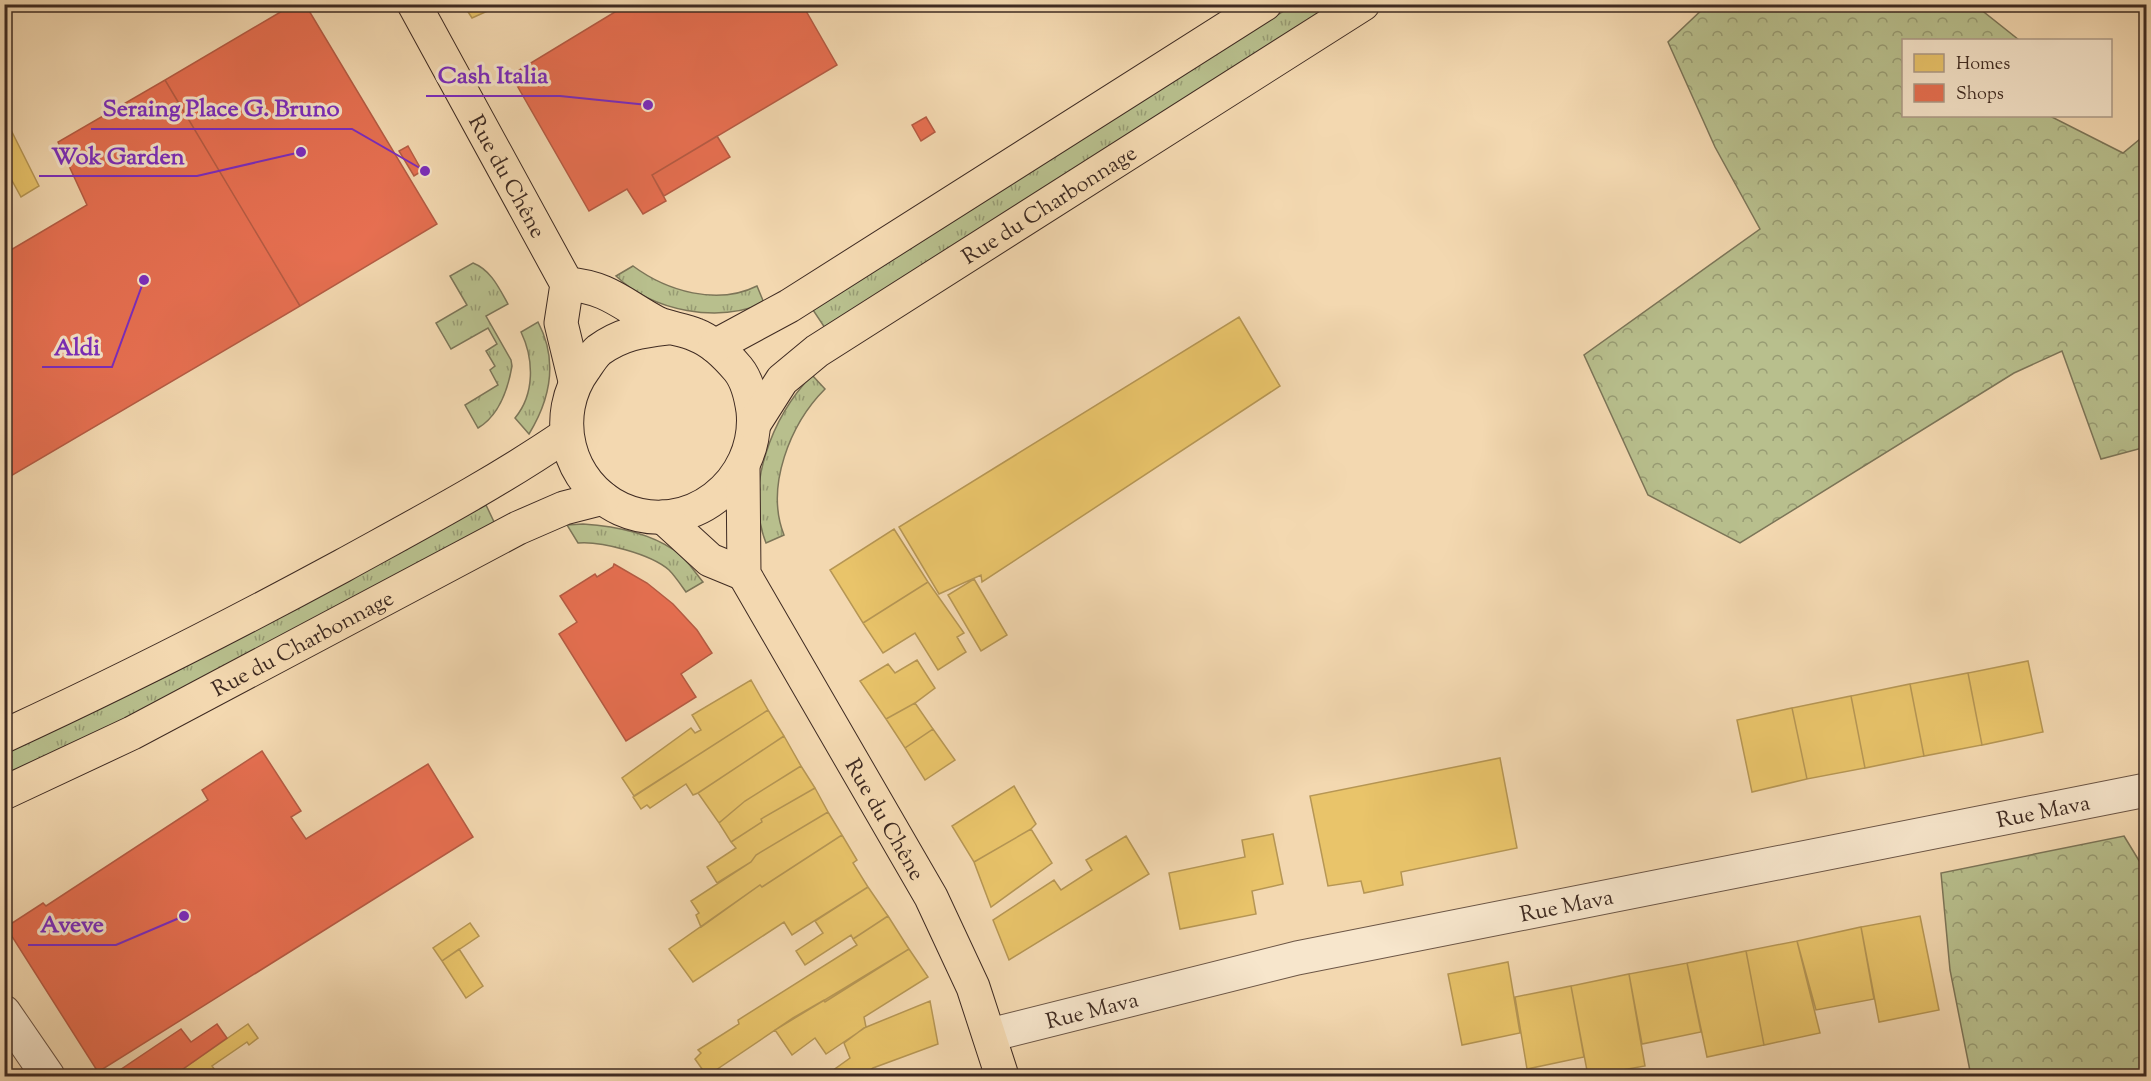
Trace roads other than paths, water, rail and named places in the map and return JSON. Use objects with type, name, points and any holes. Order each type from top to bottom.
[{"type":"main road","name":"Rue du Chêne","points":[[414,4],[567,284],[561,323],[575,381]]},
{"type":"main road","points":[[715,346],[789,306],[1265,4]]},
{"type":"main road","name":"Rue du Charbonnage","points":[[754,424],[782,380],[817,351],[1363,4]]},
{"type":"main road","name":"Rue du Chêne","points":[[567,284],[591,286],[667,328],[696,334],[715,346],[739,370],[751,396],[754,424],[752,447],[743,467],[723,493],[695,510],[663,517],[642,515],[621,509],[603,498],[585,481],[572,459],[566,435],[567,407],[575,381],[598,351],[630,333],[667,328]]},
{"type":"main road","points":[[4,736],[125,681],[316,580],[493,484],[566,435]]},
{"type":"main road","name":"Rue du Chêne","points":[[743,467],[744,574],[931,897],[959,955],[990,1035],[1002,1077]]},
{"type":"main road","name":"Rue du Charbonnage","points":[[4,793],[132,733],[518,528],[564,508],[603,498]]},
{"type":"main road","points":[[663,517],[710,560],[744,574]]},
{"type":"street","name":"Rue Mava","points":[[990,1035],[1287,961],[2146,790]]},
{"type":"street","points":[[4,1012],[48,1077]]},
{"type":"place","name":"Cash Italia","points":[[648,105]]},
{"type":"place","name":"Wok Garden","points":[[301,152]]},
{"type":"place","name":"Seraing Place G. Bruno","points":[[425,171]]},
{"type":"place","name":"Aldi","points":[[144,280]]},
{"type":"place","name":"Aveve","points":[[184,916]]}]
